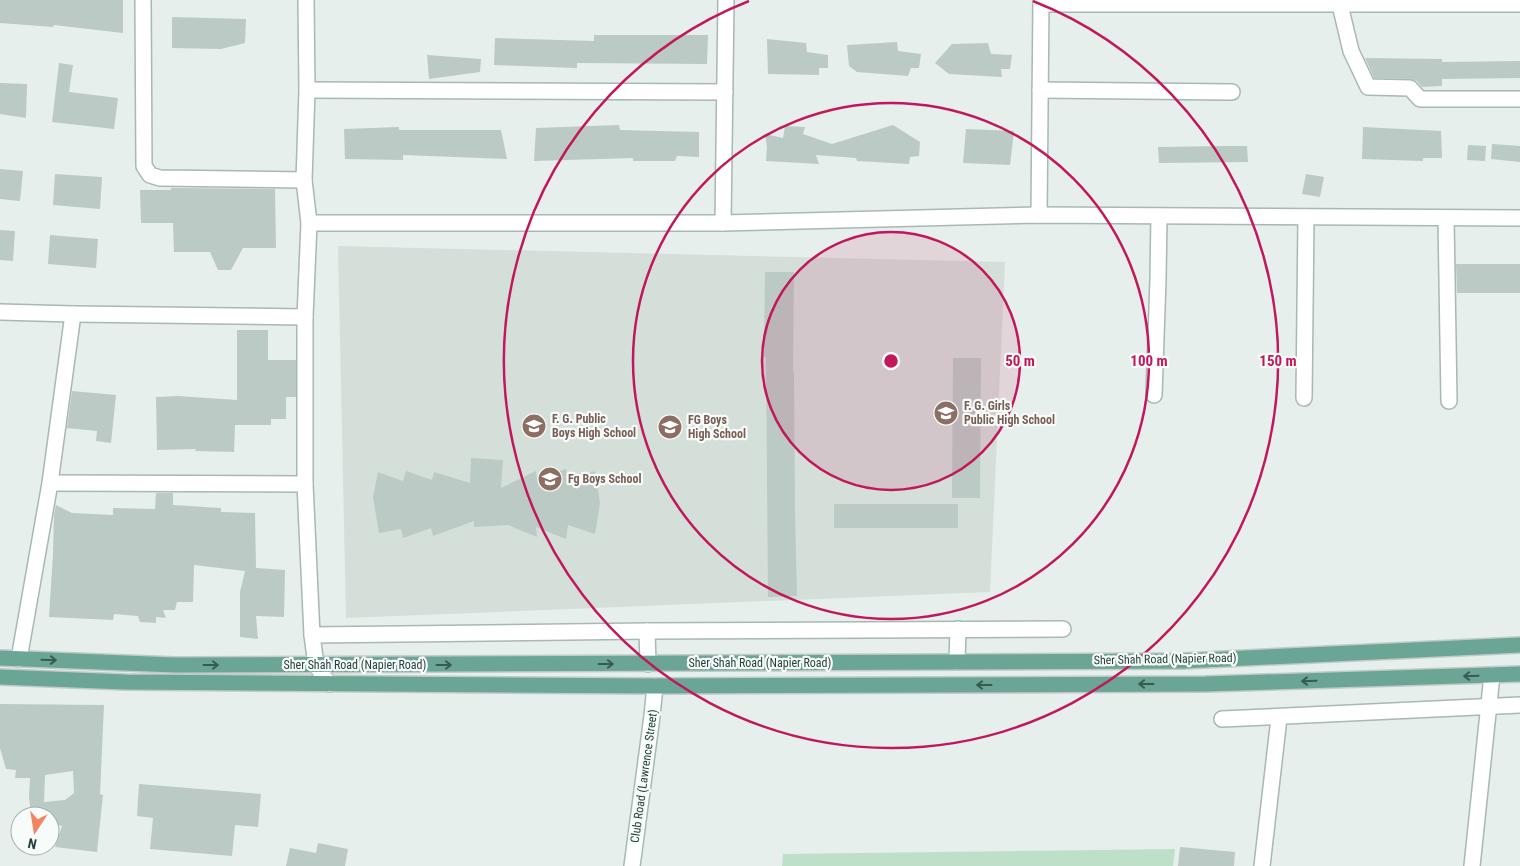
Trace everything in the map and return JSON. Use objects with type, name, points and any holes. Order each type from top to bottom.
[{"type":"main road","name":"Sher Shah Road (Napier Road)","points":[[0,658],[175,665],[957,662],[1183,660],[1520,645]]},
{"type":"main road","name":"Sher Shah Road (Napier Road)","points":[[0,678],[125,682],[655,686],[1205,684],[1520,674]]},
{"type":"street","points":[[143,0],[144,166],[150,175],[160,178],[304,180]]},
{"type":"street","points":[[306,0],[307,90],[304,180],[309,223],[305,317],[306,484],[312,635],[316,665],[329,684]]},
{"type":"street","points":[[723,224],[726,0]]},
{"type":"street","points":[[1039,215],[1041,2],[1520,4]]},
{"type":"street","points":[[1340,4],[1351,51],[1368,87],[1410,88],[1420,99],[1520,100]]},
{"type":"street","points":[[307,90],[725,92]]},
{"type":"street","points":[[1040,90],[1232,92]]},
{"type":"street","points":[[309,223],[723,224],[1039,215],[1520,218]]},
{"type":"street","points":[[1154,395],[1159,216]]},
{"type":"street","points":[[1304,398],[1306,217]]},
{"type":"street","points":[[1446,218],[1449,401]]},
{"type":"street","points":[[0,312],[305,317]]},
{"type":"street","points":[[19,659],[50,482],[74,314]]},
{"type":"street","points":[[50,482],[306,484]]},
{"type":"street","points":[[312,635],[1063,629]]},
{"type":"street","points":[[957,662],[958,630]]},
{"type":"street","points":[[647,631],[648,664]]},
{"type":"street","points":[[1472,866],[1492,675]]},
{"type":"street","name":"Club Road (Lawrence Street)","points":[[632,866],[655,686]]},
{"type":"street","points":[[1222,720],[1520,705]]},
{"type":"street","points":[[1262,866],[1279,718]]},
{"type":"shaded area","name":"FG Boys High School","points":[[338,246],[1005,262],[990,592],[346,618]]},
{"type":"green space","points":[[1175,849],[1173,866],[782,866],[783,854]]},
{"type":"building","points":[[0,0],[123,0],[123,33],[54,25],[53,27],[0,23]]},
{"type":"building","points":[[172,17],[246,19],[245,43],[221,49],[172,48]]},
{"type":"building","points":[[594,35],[708,35],[707,64],[577,63],[577,68],[494,65],[495,38],[594,41]]},
{"type":"building","points":[[767,39],[806,43],[807,52],[828,55],[828,68],[819,68],[819,75],[768,74]]},
{"type":"building","points":[[897,42],[898,51],[921,54],[919,68],[911,68],[908,76],[857,72],[849,66],[847,45]]},
{"type":"building","points":[[988,43],[991,54],[1012,55],[1010,69],[1001,69],[1002,77],[949,74],[935,63],[952,44]]},
{"type":"building","points":[[427,55],[481,59],[480,72],[429,79]]},
{"type":"building","points":[[1365,58],[1442,59],[1442,62],[1520,61],[1520,78],[1442,79],[1442,86],[1422,87],[1417,81],[1411,79],[1374,78]]},
{"type":"building","points":[[59,63],[73,65],[69,92],[118,98],[114,129],[52,122]]},
{"type":"building","points":[[0,83],[27,84],[26,118],[0,114]]},
{"type":"building","points":[[619,125],[620,130],[699,132],[699,157],[677,156],[675,161],[633,161],[633,158],[534,161],[536,128]]},
{"type":"building","points":[[893,125],[920,142],[919,156],[910,157],[909,164],[857,161],[856,158],[816,155],[819,164],[766,161],[767,147],[765,134],[783,138],[785,126],[805,127],[803,134],[832,144]]},
{"type":"building","points":[[399,127],[399,130],[501,130],[507,159],[403,155],[403,160],[345,159],[344,129]]},
{"type":"building","points":[[1363,127],[1441,131],[1442,158],[1423,158],[1423,161],[1362,159]]},
{"type":"building","points":[[966,129],[1014,131],[1010,165],[963,163]]},
{"type":"building","points":[[1492,144],[1520,146],[1520,162],[1491,159]]},
{"type":"building","points":[[1468,145],[1486,146],[1485,161],[1467,160]]},
{"type":"building","points":[[1247,146],[1248,162],[1159,163],[1158,147]]},
{"type":"building","points":[[0,169],[23,171],[20,201],[0,199]]},
{"type":"building","points":[[55,174],[102,177],[100,209],[53,205]]},
{"type":"building","points":[[1306,174],[1324,177],[1320,197],[1302,194]]},
{"type":"building","points":[[171,188],[275,189],[276,248],[243,248],[231,270],[218,270],[210,252],[174,252],[173,223],[141,223],[140,190],[171,190]]},
{"type":"building","points":[[0,230],[15,231],[13,261],[0,260]]},
{"type":"building","points":[[50,235],[98,239],[96,268],[48,264]]},
{"type":"building","points":[[1456,264],[1520,264],[1520,293],[1457,293]]},
{"type":"building","points":[[765,272],[794,272],[793,372],[797,596],[768,597],[766,357],[764,357]]},
{"type":"building","points":[[237,330],[268,330],[268,360],[296,360],[296,397],[286,397],[286,419],[271,419],[271,425],[235,425],[234,452],[195,451],[196,449],[157,450],[156,397],[178,396],[237,400]]},
{"type":"building","points":[[953,358],[981,358],[980,498],[952,498]]},
{"type":"building","points":[[72,391],[116,395],[111,443],[96,441],[97,431],[67,428]]},
{"type":"building","points":[[471,458],[503,460],[501,488],[536,471],[537,479],[566,469],[568,481],[595,471],[600,503],[595,534],[568,525],[566,539],[536,527],[537,537],[508,525],[474,527],[474,521],[433,536],[431,528],[403,538],[401,529],[379,533],[373,497],[378,472],[403,481],[406,471],[432,480],[434,472],[470,483]]},
{"type":"building","points":[[156,493],[173,493],[173,505],[221,508],[221,512],[255,513],[256,568],[285,570],[284,617],[256,616],[258,639],[240,637],[240,592],[245,571],[194,565],[193,602],[177,602],[175,610],[163,610],[166,618],[156,617],[156,623],[140,622],[138,616],[114,614],[113,620],[49,617],[56,505],[72,513],[113,515],[113,508],[155,509]]},
{"type":"building","points":[[834,504],[958,504],[958,528],[834,528]]},
{"type":"building","points":[[0,704],[104,705],[100,794],[103,795],[97,852],[60,848],[62,826],[60,825],[60,806],[30,806],[30,778],[15,778],[16,770],[6,769],[0,748]],"holes":[[[73,771],[74,793],[65,800],[44,802],[45,775]]]},
{"type":"building","points":[[139,784],[261,794],[258,827],[235,825],[232,856],[150,849],[153,818],[137,816]]},
{"type":"building","points":[[318,843],[348,849],[345,866],[286,866],[290,848],[316,853]]},
{"type":"building","points":[[1180,847],[1235,852],[1234,866],[1178,866]]},
{"type":"place","name":"F. G. Girls Public High School","points":[[946,413]]},
{"type":"place","name":"F. G. Public Boys High School","points":[[534,426]]},
{"type":"place","name":"FG Boys High School","points":[[670,427]]},
{"type":"place","name":"Fg Boys School","points":[[550,479]]}]
